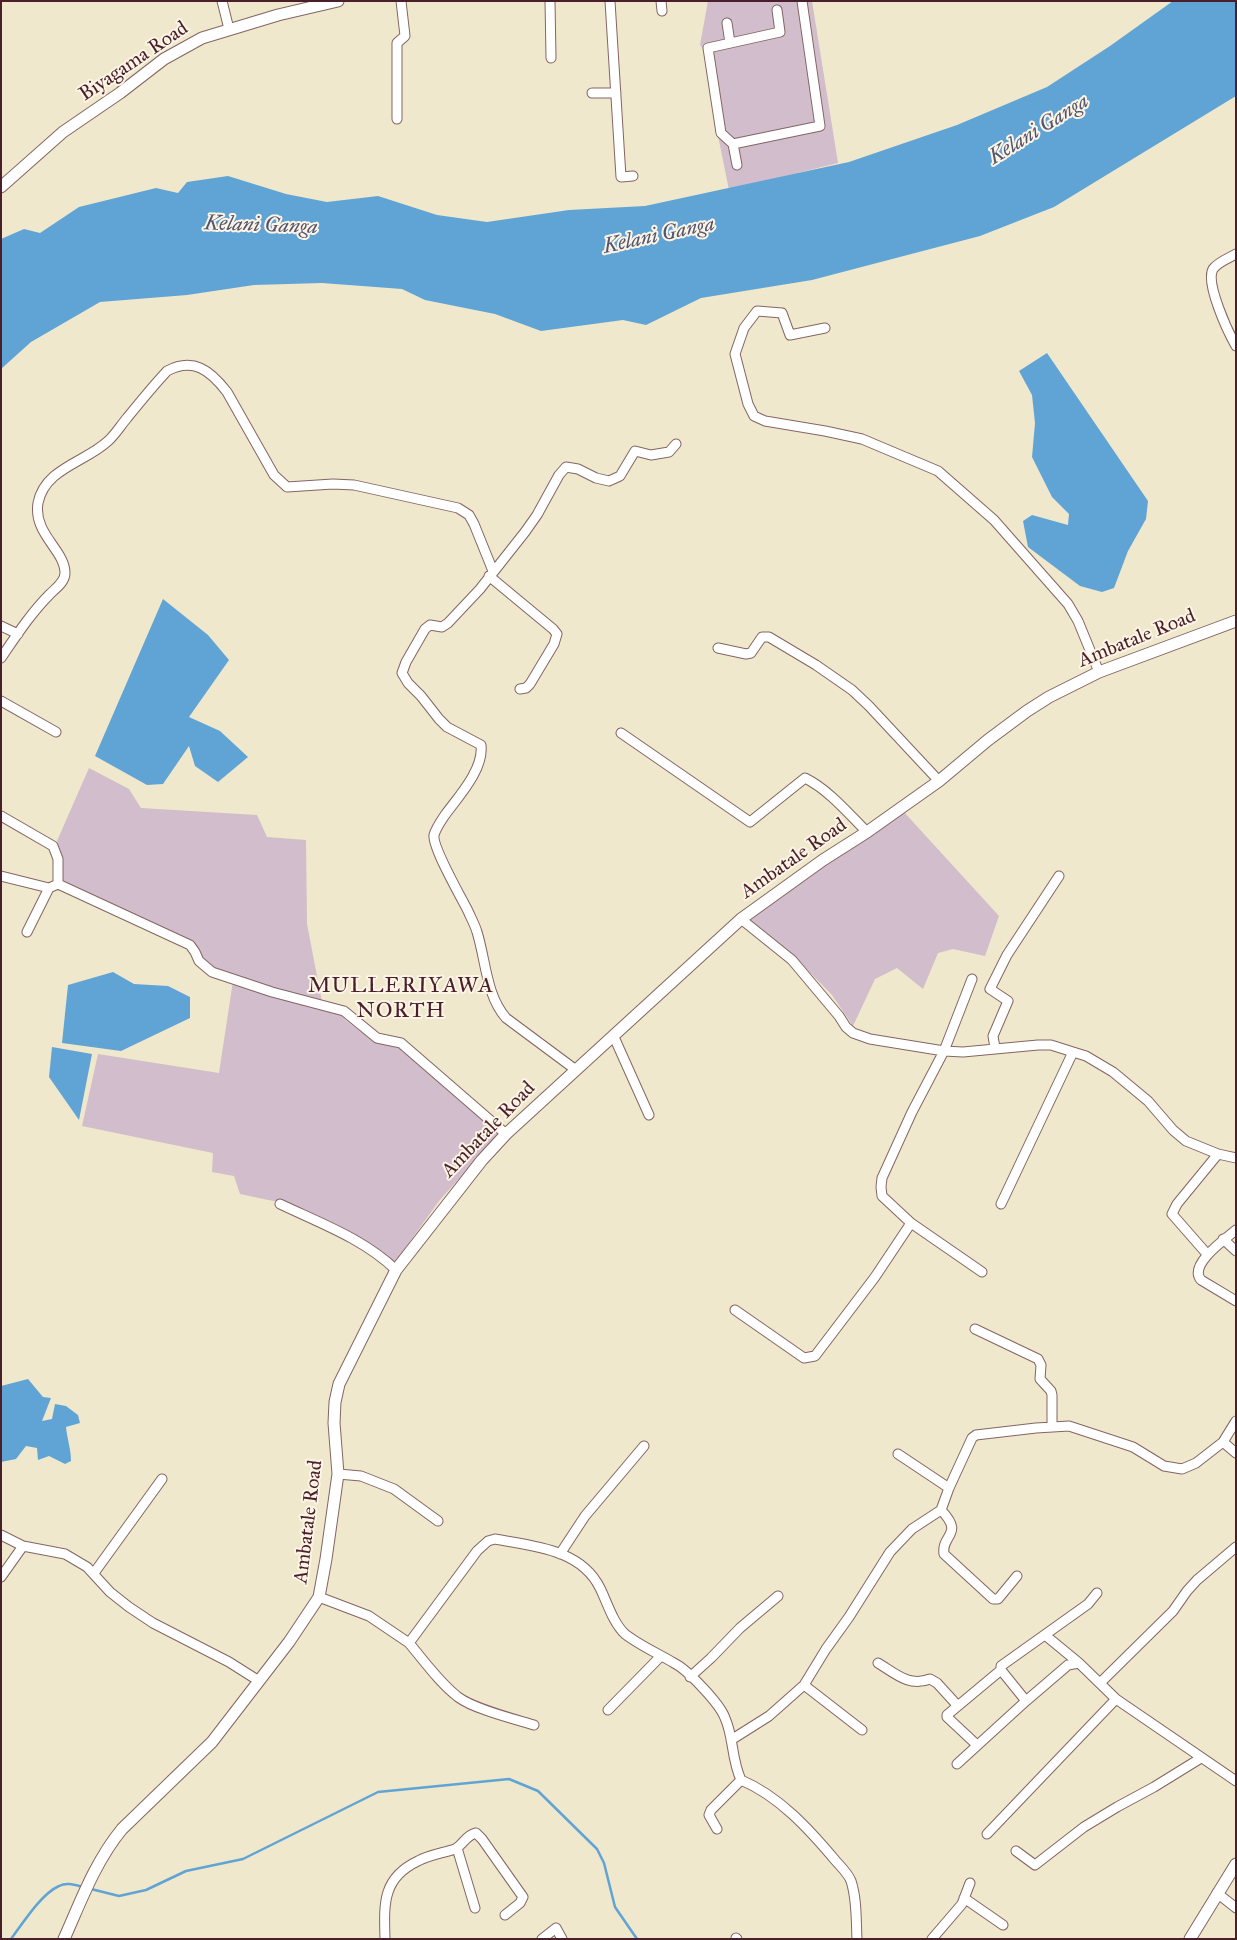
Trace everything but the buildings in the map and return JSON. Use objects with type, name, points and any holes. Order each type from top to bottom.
[{"type":"main road","name":"Biyagama Road","points":[[1,187],[63,132],[120,94],[164,59],[202,38],[229,29],[338,1]]},
{"type":"main road","name":"Ambatale Road","points":[[64,1939],[102,1857],[122,1829],[212,1742],[289,1642],[319,1597],[338,1474],[334,1423],[335,1402],[339,1384],[396,1270],[482,1160],[506,1134],[741,919],[823,860],[867,832],[939,781],[988,740],[1027,711],[1049,697],[1099,672],[1236,621]]},
{"type":"main road","points":[[1190,1939],[1236,1864]]},
{"type":"street","points":[[222,1],[229,29]]},
{"type":"street","points":[[397,119],[396,43],[405,36],[401,1]]},
{"type":"street","points":[[550,1],[551,58]]},
{"type":"street","points":[[610,1],[621,177],[633,176]]},
{"type":"street","points":[[661,1],[662,11]]},
{"type":"street","points":[[733,144],[820,126],[802,1]]},
{"type":"street","points":[[737,164],[733,144],[721,133],[708,48],[780,32],[777,10]]},
{"type":"street","points":[[727,24],[730,43]]},
{"type":"street","points":[[592,94],[616,92]]},
{"type":"street","points":[[1236,254],[1214,268],[1211,276],[1220,310],[1236,346]]},
{"type":"street","points":[[825,328],[790,335],[782,313],[757,310],[744,328],[735,354],[748,404],[754,416],[765,421],[825,430],[862,439],[938,471],[994,520],[1068,604],[1082,628],[1099,672]]},
{"type":"street","points":[[1,658],[44,600],[62,582],[65,573],[60,558],[43,532],[38,518],[38,503],[46,484],[59,472],[108,441],[167,371],[180,364],[193,364],[220,382],[274,475],[287,486],[354,485],[458,508],[469,514],[491,574],[553,628],[557,634],[554,644],[530,684],[526,688],[520,689]]},
{"type":"street","points":[[576,1070],[506,1018],[497,1008],[491,991],[477,931],[435,847],[434,836],[439,825],[478,768],[482,755],[481,746],[447,727],[408,683],[402,672],[425,629],[430,625],[442,627],[448,623],[491,574],[537,515],[559,475],[566,467],[578,469],[596,478],[609,481],[620,476],[636,451],[652,455],[669,452],[676,444]]},
{"type":"street","points":[[1,626],[18,634]]},
{"type":"street","points":[[718,648],[746,654],[751,653],[762,637],[769,637],[808,660],[832,675],[864,701],[939,781]]},
{"type":"street","points":[[1,702],[56,732]]},
{"type":"street","points":[[621,733],[750,822],[805,778],[815,783],[836,801],[867,832]]},
{"type":"street","points":[[1,816],[53,846],[58,859],[53,886],[27,932]]},
{"type":"street","points":[[1,876],[53,886],[190,945],[199,961],[212,972],[272,992],[344,1011],[377,1038],[401,1044],[506,1134]]},
{"type":"street","points":[[994,1048],[994,1036],[1008,1000],[990,990],[1007,955],[1059,876]]},
{"type":"street","points":[[741,919],[792,960],[834,1009],[846,1027],[853,1033],[870,1039],[944,1051],[963,1052],[994,1048],[1051,1045],[1086,1056],[1113,1072],[1148,1101],[1173,1130],[1186,1141],[1218,1154],[1236,1158]]},
{"type":"street","points":[[972,979],[944,1051],[912,1112],[882,1178],[880,1187],[882,1196],[911,1224],[982,1272]]},
{"type":"street","points":[[614,1037],[648,1115]]},
{"type":"street","points":[[1000,1204],[1073,1052]]},
{"type":"street","points":[[1207,1254],[1172,1214],[1177,1204],[1218,1154]]},
{"type":"street","points":[[280,1204],[376,1252],[396,1270]]},
{"type":"street","points":[[735,1310],[804,1358],[815,1356],[875,1277],[911,1224]]},
{"type":"street","points":[[1236,1230],[1207,1254],[1197,1272],[1198,1276],[1207,1284],[1236,1301]]},
{"type":"street","points":[[1223,1239],[1236,1251]]},
{"type":"street","points":[[975,1329],[1038,1359],[1041,1365],[1040,1378],[1052,1395],[1052,1427]]},
{"type":"street","points":[[731,1740],[769,1716],[804,1685],[890,1552],[912,1529],[941,1510],[972,1438],[976,1435],[1069,1426],[1133,1447],[1164,1466],[1182,1469],[1196,1463],[1223,1442],[1236,1421]]},
{"type":"street","points":[[1223,1442],[1236,1452]]},
{"type":"street","points":[[560,1554],[585,1516],[644,1446]]},
{"type":"street","points":[[898,1454],[949,1488]]},
{"type":"street","points":[[338,1474],[361,1476],[394,1489],[438,1521]]},
{"type":"street","points":[[94,1573],[162,1479]]},
{"type":"street","points":[[941,1510],[951,1520],[953,1528],[943,1550],[944,1554],[993,1599],[998,1598],[1017,1576]]},
{"type":"street","points":[[1,1535],[23,1546],[65,1554],[94,1573],[110,1592],[153,1624],[229,1662],[259,1681]]},
{"type":"street","points":[[409,1643],[477,1551],[488,1541],[495,1539],[548,1549],[584,1566],[596,1579],[616,1623],[625,1634],[660,1657],[676,1664],[709,1694],[725,1717],[731,1740],[734,1765],[741,1780],[751,1784],[775,1801],[809,1830],[850,1879],[854,1892],[857,1939]]},
{"type":"street","points":[[1,1577],[23,1546]]},
{"type":"street","points":[[1100,1683],[1173,1610],[1197,1580],[1236,1547]]},
{"type":"street","points":[[977,1745],[947,1715],[1001,1670],[1001,1666],[1088,1604],[1098,1593]]},
{"type":"street","points":[[690,1677],[740,1628],[778,1596]]},
{"type":"street","points":[[319,1597],[369,1616],[409,1643],[443,1684],[460,1699],[500,1715],[534,1725]]},
{"type":"street","points":[[1045,1634],[1079,1663],[1116,1700],[1236,1781]]},
{"type":"street","points":[[608,1710],[660,1657]]},
{"type":"street","points":[[878,1663],[912,1683],[921,1683],[930,1679],[937,1683],[958,1705]]},
{"type":"street","points":[[957,1764],[1068,1665],[1079,1663]]},
{"type":"street","points":[[1001,1670],[1026,1701]]},
{"type":"street","points":[[804,1685],[862,1730]]},
{"type":"street","points":[[987,1834],[1116,1700]]},
{"type":"street","points":[[1016,1851],[1035,1865],[1084,1827],[1154,1788],[1201,1758]]},
{"type":"street","points":[[717,1829],[709,1815],[711,1810],[741,1780]]},
{"type":"street","points":[[385,1939],[384,1907],[386,1893],[392,1883],[403,1870],[419,1860],[457,1848],[471,1834],[476,1833],[482,1839],[523,1897],[520,1903],[505,1914]]},
{"type":"street","points":[[457,1848],[475,1908]]},
{"type":"street","points":[[932,1939],[956,1911],[970,1883]]},
{"type":"street","points":[[1217,1893],[1236,1908]]},
{"type":"street","points":[[964,1898],[1003,1925]]},
{"type":"street","points":[[542,1939],[556,1928],[562,1939]]},
{"type":"shaded area","points":[[708,1],[812,1],[838,163],[729,190],[714,116],[711,60],[700,45]]},
{"type":"shaded area","points":[[89,768],[129,789],[141,808],[257,815],[267,837],[306,840],[307,924],[322,1002],[214,970],[201,959],[194,944],[64,884],[57,841]]},
{"type":"shaded area","points":[[903,811],[999,916],[985,956],[953,949],[938,953],[923,989],[897,968],[875,979],[853,1026],[832,995],[791,953],[767,937],[748,920]]},
{"type":"shaded area","points":[[233,981],[342,1012],[344,1019],[373,1041],[399,1048],[500,1133],[439,1201],[393,1265],[278,1202],[240,1194],[234,1176],[212,1172],[213,1153],[82,1126],[98,1054],[219,1073]]},
{"type":"water","name":"Kelani Ganga","points":[[1173,1],[1236,1],[1236,96],[1054,207],[980,236],[812,280],[701,298],[646,325],[623,320],[541,331],[495,314],[425,300],[402,289],[322,283],[254,285],[187,295],[100,302],[31,342],[1,369],[1,239],[24,229],[40,233],[79,207],[156,188],[178,193],[187,182],[228,176],[286,194],[327,202],[378,196],[437,215],[487,222],[569,210],[645,206],[849,162],[957,125],[1047,87],[1110,46]]},
{"type":"water","points":[[1047,353],[1148,501],[1146,519],[1128,551],[1114,588],[1102,592],[1080,586],[1028,547],[1023,521],[1032,515],[1068,525],[1069,514],[1052,497],[1032,457],[1035,423],[1032,395],[1019,371]]},
{"type":"water","points":[[163,599],[208,635],[229,660],[189,717],[220,731],[248,757],[218,782],[195,766],[189,746],[163,784],[147,785],[95,756]]},
{"type":"water","points":[[113,972],[134,984],[168,986],[190,997],[190,1018],[121,1051],[62,1043],[68,985]]},
{"type":"water","points":[[52,1047],[92,1054],[79,1120],[49,1077]]},
{"type":"water","points":[[28,1379],[43,1397],[51,1398],[42,1421],[52,1419],[55,1404],[66,1406],[78,1415],[80,1423],[66,1427],[71,1461],[65,1464],[49,1456],[38,1460],[37,1448],[26,1446],[16,1459],[1,1462],[1,1386]]},
{"type":"waterway","points":[[91,1889],[119,1896],[146,1890],[186,1871],[243,1859],[378,1792],[509,1779],[538,1791],[597,1849],[604,1863],[615,1907],[637,1939]]},
{"type":"waterway","points":[[11,1939],[33,1910],[52,1890],[65,1884],[83,1887]]},
{"type":"district","name":"MULLERIYAWA NORTH","points":[[401,1000]]}]
